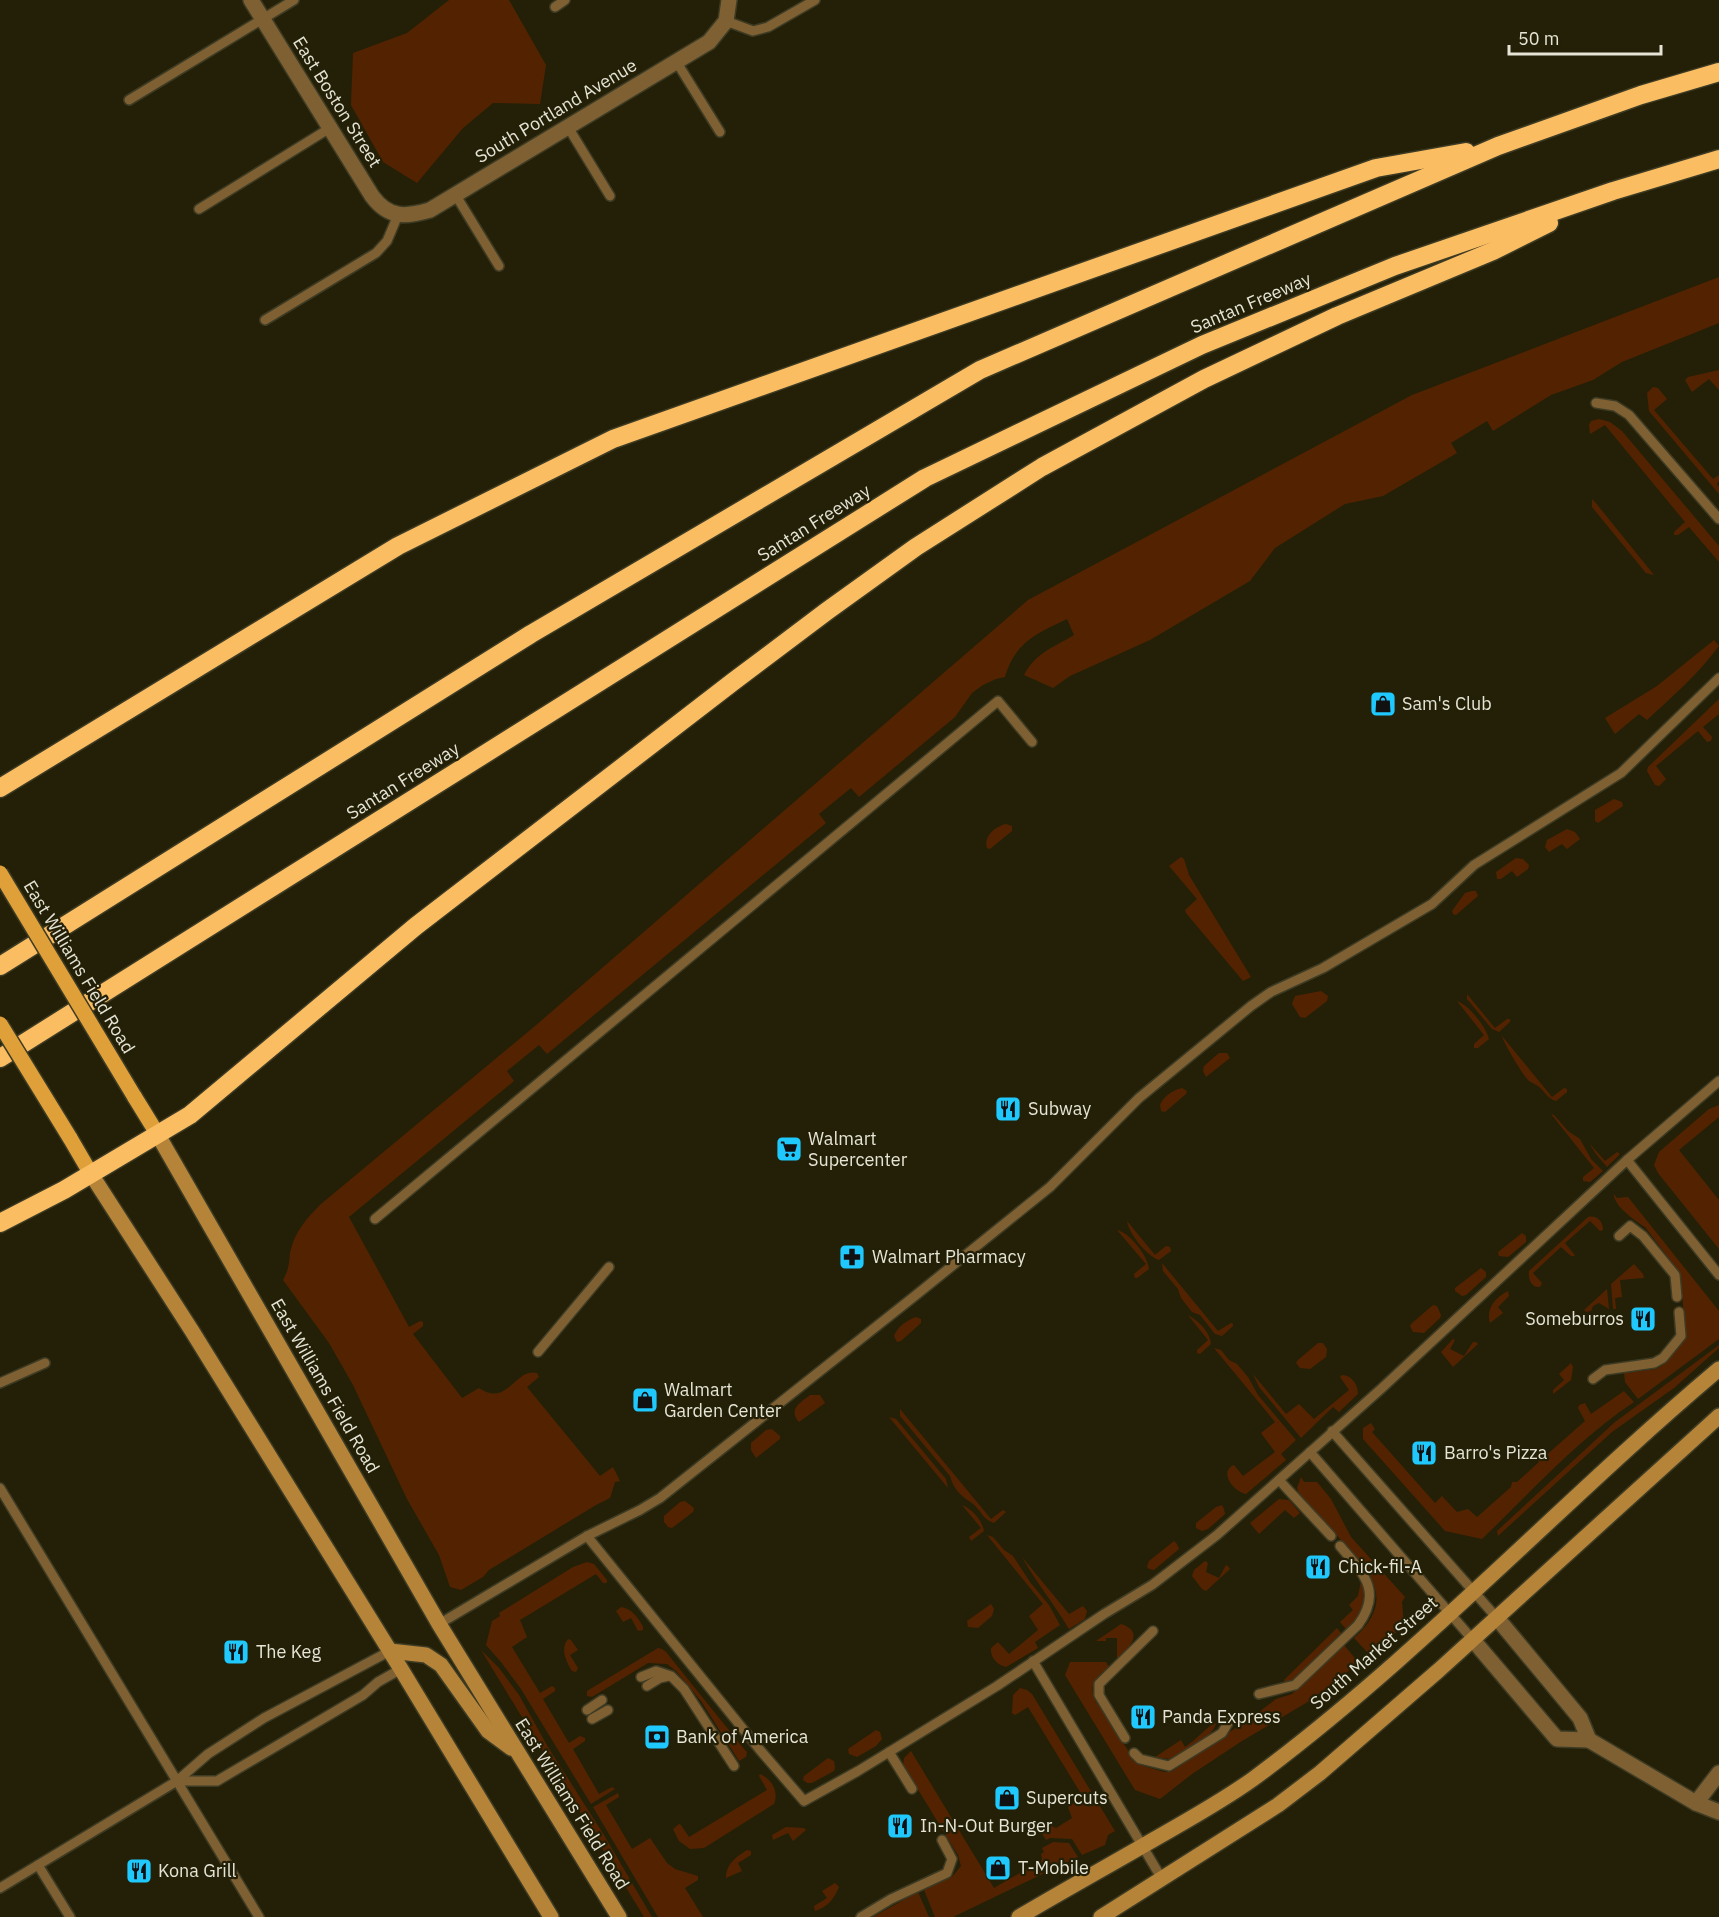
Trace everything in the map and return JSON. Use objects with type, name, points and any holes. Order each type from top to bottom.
[{"type":"highway","points":[[0,966],[531,634],[980,370],[1498,146],[1641,96],[1719,72]]},
{"type":"highway","points":[[0,788],[398,546],[613,439],[1376,168],[1498,146]]},
{"type":"highway","name":"Santan Freeway","points":[[0,1058],[925,478],[1213,341],[1395,266],[1613,191],[1719,159]]},
{"type":"highway","points":[[0,1223],[91,1174],[190,1115],[416,926],[752,667],[916,548],[1042,467],[1204,380],[1337,316],[1493,251],[1613,191]]},
{"type":"main road","name":"East Williams Field Road","points":[[0,873],[158,1135],[439,1624],[619,1917]]},
{"type":"main road","points":[[0,1024],[91,1174],[192,1331],[390,1651],[551,1917]]},
{"type":"main road","name":"South Market Street","points":[[1019,1917],[1209,1808],[1251,1780],[1325,1723],[1675,1406],[1719,1369]]},
{"type":"main road","points":[[1101,1917],[1278,1805],[1320,1773],[1473,1640],[1719,1416]]},
{"type":"main road","points":[[390,1651],[426,1655],[441,1665],[488,1731],[520,1756]]},
{"type":"street","name":"East Boston Street","points":[[251,0],[374,199],[381,207],[398,215]]},
{"type":"street","points":[[726,21],[729,0]]},
{"type":"street","name":"South Portland Avenue","points":[[398,215],[408,216],[430,210],[456,195],[709,42],[726,21]]},
{"type":"street","points":[[1497,1618],[1580,1718],[1589,1740]]},
{"type":"street","points":[[1473,1640],[1557,1739],[1589,1740],[1696,1803],[1719,1812]]},
{"type":"street","points":[[1696,1803],[1719,1773]]},
{"type":"lane","points":[[129,100],[294,0]]},
{"type":"lane","points":[[555,7],[565,0]]},
{"type":"lane","points":[[726,21],[753,31],[768,27],[814,0]]},
{"type":"lane","points":[[676,61],[720,132]]},
{"type":"lane","points":[[568,127],[610,196]]},
{"type":"lane","points":[[199,209],[330,128]]},
{"type":"lane","points":[[456,195],[499,266]]},
{"type":"lane","points":[[265,320],[376,253],[387,241],[398,215]]},
{"type":"lane","points":[[1596,403],[1615,406],[1629,416],[1719,519]]},
{"type":"lane","points":[[439,1624],[587,1536],[660,1498],[1050,1187],[1139,1098],[1251,1006],[1271,992],[1323,968],[1432,904],[1474,865],[1621,773],[1719,678]]},
{"type":"lane","points":[[375,1219],[998,701],[1032,742]]},
{"type":"lane","points":[[587,1536],[804,1801],[858,1771],[997,1686],[1172,1571],[1217,1535],[1382,1388],[1628,1160],[1719,1081]]},
{"type":"lane","points":[[1628,1160],[1719,1275]]},
{"type":"lane","points":[[1619,1236],[1630,1226],[1643,1236],[1675,1275],[1677,1297]]},
{"type":"lane","points":[[538,1352],[609,1267]]},
{"type":"lane","points":[[1593,1379],[1605,1370],[1654,1363],[1663,1358],[1681,1336],[1679,1312]]},
{"type":"lane","points":[[0,1383],[45,1363]]},
{"type":"lane","points":[[1332,1431],[1446,1563],[1497,1618]]},
{"type":"lane","points":[[1310,1452],[1473,1640]]},
{"type":"lane","points":[[1279,1480],[1331,1536]]},
{"type":"lane","points":[[0,1488],[259,1917]]},
{"type":"lane","points":[[1259,1694],[1295,1685],[1358,1625],[1365,1615],[1370,1597],[1368,1582],[1340,1546]]},
{"type":"lane","points":[[1125,1738],[1099,1695],[1099,1684],[1153,1631]]},
{"type":"lane","points":[[0,1888],[177,1781],[208,1754],[264,1718],[390,1651]]},
{"type":"lane","points":[[1034,1661],[1162,1879]]},
{"type":"lane","points":[[177,1781],[217,1781],[363,1695],[378,1682],[401,1669]]},
{"type":"lane","points":[[641,1677],[656,1671],[671,1676],[684,1689],[734,1766]]},
{"type":"lane","points":[[647,1686],[660,1678],[671,1676]]},
{"type":"lane","points":[[586,1710],[602,1701]]},
{"type":"lane","points":[[592,1719],[608,1710]]},
{"type":"lane","points":[[1134,1753],[1140,1759],[1169,1766],[1222,1733],[1231,1718]]},
{"type":"lane","points":[[889,1752],[912,1789]]},
{"type":"lane","points":[[861,1917],[891,1899],[947,1873],[952,1859],[942,1840]]},
{"type":"lane","points":[[38,1865],[70,1917]]},
{"type":"shaded area","points":[[449,0],[509,0],[546,65],[540,104],[493,103],[463,128],[417,183],[383,162],[351,105],[353,53],[407,33]]},
{"type":"shaded area","points":[[1719,277],[1719,323],[1622,362],[1593,380],[1551,395],[1493,431],[1487,421],[1451,443],[1457,453],[1383,496],[1345,504],[1275,548],[1250,581],[1150,640],[1070,676],[1053,688],[1024,675],[1040,656],[1074,635],[1067,619],[1036,635],[1015,655],[1005,677],[983,685],[972,693],[955,717],[859,797],[851,788],[819,814],[826,823],[547,1054],[539,1045],[507,1071],[514,1081],[349,1217],[409,1327],[420,1321],[423,1322],[423,1326],[413,1334],[462,1398],[479,1388],[489,1393],[497,1393],[529,1373],[537,1373],[539,1377],[527,1387],[600,1476],[613,1467],[620,1481],[615,1482],[610,1498],[489,1570],[483,1577],[461,1590],[450,1587],[439,1555],[407,1499],[353,1385],[329,1343],[283,1280],[288,1270],[295,1238],[316,1209],[535,1026],[1028,600],[1412,395]]},
{"type":"shaded area","points":[[1719,370],[1719,390],[1709,379],[1692,392],[1685,380],[1688,377]]},
{"type":"shaded area","points":[[1653,387],[1658,388],[1667,399],[1654,410],[1713,479],[1719,475],[1717,484],[1719,494],[1649,411],[1647,393]]},
{"type":"shaded area","points":[[1599,419],[1610,422],[1622,431],[1719,546],[1719,562],[1689,527],[1678,535],[1674,535],[1674,532],[1685,522],[1605,425],[1590,434],[1591,421]]},
{"type":"shaded area","points":[[1592,499],[1654,575],[1646,573],[1592,507]]},
{"type":"shaded area","points":[[1714,640],[1719,646],[1675,694],[1647,720],[1639,714],[1615,734],[1605,718],[1657,686]]},
{"type":"shaded area","points":[[1719,699],[1719,714],[1703,727],[1712,737],[1711,741],[1707,742],[1698,731],[1656,766],[1666,779],[1659,786],[1655,785],[1647,771],[1648,767]]},
{"type":"shaded area","points":[[1614,799],[1622,802],[1623,806],[1598,823],[1595,821],[1595,810]]},
{"type":"shaded area","points":[[1006,824],[1012,826],[1012,831],[990,849],[987,848],[987,839],[991,832]]},
{"type":"shaded area","points":[[1567,829],[1575,832],[1580,839],[1567,849],[1562,844],[1549,852],[1545,847],[1547,840]]},
{"type":"shaded area","points":[[1181,857],[1184,859],[1189,875],[1251,977],[1243,981],[1186,913],[1185,910],[1197,899],[1169,866]]},
{"type":"shaded area","points":[[1516,858],[1523,859],[1529,865],[1528,869],[1517,877],[1512,871],[1501,879],[1497,879],[1496,872]]},
{"type":"shaded area","points":[[1476,891],[1478,896],[1456,915],[1453,914],[1452,911],[1465,893]]},
{"type":"shaded area","points":[[1321,991],[1328,996],[1327,1001],[1305,1018],[1300,1017],[1292,1004],[1295,996]]},
{"type":"shaded area","points":[[1467,994],[1495,1028],[1507,1019],[1510,1019],[1510,1022],[1499,1032],[1492,1029],[1467,999]]},
{"type":"shaded area","points":[[1457,1001],[1472,1012],[1487,1034],[1489,1039],[1478,1048],[1474,1048],[1474,1044],[1484,1035]]},
{"type":"shaded area","points":[[1502,1036],[1552,1097],[1564,1088],[1567,1092],[1556,1101],[1529,1081]]},
{"type":"shaded area","points":[[1219,1053],[1227,1053],[1230,1058],[1206,1077],[1203,1071],[1204,1066]]},
{"type":"shaded area","points":[[1182,1088],[1187,1091],[1186,1094],[1165,1112],[1161,1111],[1161,1102],[1175,1090]]},
{"type":"shaded area","points":[[1719,1105],[1719,1117],[1679,1150],[1719,1200],[1719,1249],[1654,1165],[1659,1152],[1709,1109]]},
{"type":"shaded area","points":[[1551,1114],[1580,1139],[1591,1159],[1603,1171],[1590,1182],[1583,1181],[1583,1177],[1594,1168]]},
{"type":"shaded area","points":[[1589,1143],[1605,1161],[1617,1152],[1620,1154],[1607,1167]]},
{"type":"shaded area","points":[[1614,1194],[1617,1198],[1628,1197],[1719,1311],[1719,1339],[1638,1399],[1625,1382],[1624,1373],[1656,1369],[1686,1336],[1680,1273],[1645,1227],[1621,1208]]},
{"type":"shaded area","points":[[1588,1217],[1599,1219],[1603,1230],[1600,1231],[1590,1221],[1565,1243],[1575,1256],[1571,1256],[1561,1247],[1533,1273],[1542,1283],[1540,1287],[1534,1286],[1529,1271]]},
{"type":"shaded area","points":[[1127,1221],[1155,1255],[1166,1246],[1170,1247],[1171,1251],[1159,1260],[1154,1258],[1135,1238]]},
{"type":"shaded area","points":[[1117,1230],[1133,1240],[1148,1264],[1149,1269],[1137,1278],[1134,1274],[1146,1264]]},
{"type":"shaded area","points":[[1522,1233],[1526,1236],[1526,1242],[1508,1257],[1499,1256],[1498,1252]]},
{"type":"shaded area","points":[[1162,1263],[1218,1331],[1231,1323],[1233,1326],[1222,1336],[1215,1334],[1200,1315],[1192,1312],[1181,1298],[1178,1289],[1163,1271]]},
{"type":"shaded area","points":[[1634,1264],[1644,1278],[1620,1280],[1622,1297],[1615,1298],[1616,1309],[1613,1309],[1611,1284]]},
{"type":"shaded area","points":[[1481,1268],[1486,1272],[1486,1277],[1466,1295],[1462,1296],[1455,1291],[1455,1288]]},
{"type":"shaded area","points":[[1607,1289],[1609,1309],[1599,1303],[1593,1306],[1591,1311],[1584,1310]]},
{"type":"shaded area","points":[[1508,1291],[1509,1296],[1498,1307],[1503,1313],[1490,1323],[1489,1313],[1493,1304]]},
{"type":"shaded area","points":[[1433,1305],[1437,1306],[1440,1318],[1424,1333],[1413,1332],[1411,1324]]},
{"type":"shaded area","points":[[1188,1315],[1196,1320],[1209,1335],[1211,1344],[1200,1354],[1197,1350],[1208,1340]]},
{"type":"shaded area","points":[[916,1317],[921,1319],[921,1323],[897,1342],[894,1336],[897,1330]]},
{"type":"shaded area","points":[[1453,1339],[1455,1340],[1450,1349],[1464,1356],[1473,1342],[1478,1344],[1453,1367],[1441,1352]]},
{"type":"shaded area","points":[[1318,1343],[1323,1343],[1327,1349],[1326,1357],[1310,1369],[1300,1368],[1296,1363],[1298,1360]]},
{"type":"shaded area","points":[[1719,1345],[1719,1348],[1674,1388],[1612,1432],[1498,1536],[1497,1531],[1615,1422]]},
{"type":"shaded area","points":[[1214,1348],[1221,1350],[1229,1360],[1237,1364],[1248,1377],[1258,1395],[1296,1440],[1281,1454],[1286,1460],[1246,1494],[1233,1486],[1227,1472],[1234,1465],[1243,1476],[1275,1452],[1261,1433],[1275,1422]]},
{"type":"shaded area","points":[[1571,1363],[1573,1367],[1571,1380],[1553,1394],[1553,1390],[1564,1380],[1559,1374]]},
{"type":"shaded area","points":[[1253,1374],[1286,1414],[1299,1404],[1314,1419],[1349,1390],[1340,1377],[1342,1375],[1354,1381],[1358,1394],[1339,1412],[1333,1407],[1301,1438],[1259,1387]]},
{"type":"shaded area","points":[[1624,1391],[1634,1402],[1574,1449],[1482,1539],[1445,1531],[1363,1439],[1363,1428],[1371,1423],[1375,1429],[1372,1432],[1435,1503],[1442,1496],[1457,1512],[1468,1509],[1477,1517],[1511,1487],[1512,1482],[1517,1482],[1539,1462],[1529,1448],[1532,1447],[1543,1458],[1585,1421],[1578,1408],[1579,1405],[1585,1403],[1591,1414]]},
{"type":"shaded area","points":[[810,1395],[820,1395],[825,1403],[799,1422],[795,1410]]},
{"type":"shaded area","points":[[900,1409],[991,1519],[1003,1510],[1006,1512],[994,1523],[987,1520],[961,1495],[950,1476],[900,1416]]},
{"type":"shaded area","points":[[889,1417],[896,1419],[946,1479],[948,1488]]},
{"type":"shaded area","points":[[772,1429],[780,1436],[780,1439],[756,1458],[751,1450],[751,1443],[766,1430]]},
{"type":"shaded area","points":[[1301,1477],[1304,1482],[1317,1482],[1331,1499],[1351,1537],[1405,1597],[1402,1602],[1404,1626],[1369,1654],[1354,1638],[1367,1625],[1374,1612],[1375,1588],[1354,1554],[1299,1494],[1297,1488]]},
{"type":"shaded area","points":[[1279,1499],[1289,1500],[1300,1513],[1294,1518],[1285,1510],[1259,1534],[1250,1523]]},
{"type":"shaded area","points":[[685,1501],[694,1508],[693,1512],[672,1528],[668,1527],[664,1522],[664,1516],[680,1502]]},
{"type":"shaded area","points":[[962,1505],[976,1515],[984,1531],[971,1541],[969,1537],[981,1528]]},
{"type":"shaded area","points":[[1222,1505],[1225,1514],[1208,1529],[1202,1531],[1196,1528],[1196,1523]]},
{"type":"shaded area","points":[[987,1535],[993,1537],[1004,1550],[1013,1556],[1049,1605],[1060,1625],[1035,1642],[1038,1648],[1006,1667],[995,1660],[991,1648],[998,1642],[1009,1654],[1038,1630],[1029,1616],[1043,1604]]},
{"type":"shaded area","points":[[1174,1541],[1179,1549],[1154,1570],[1149,1569],[1147,1567],[1149,1561]]},
{"type":"shaded area","points":[[1022,1557],[1069,1614],[1083,1606],[1087,1611],[1085,1619],[1069,1629]]},
{"type":"shaded area","points":[[1205,1561],[1208,1563],[1206,1572],[1219,1578],[1226,1565],[1230,1569],[1206,1591],[1192,1576],[1194,1570]]},
{"type":"shaded area","points":[[587,1562],[594,1564],[607,1583],[603,1583],[596,1574],[520,1620],[527,1637],[512,1647],[540,1693],[552,1686],[555,1688],[555,1691],[543,1699],[569,1743],[580,1736],[585,1738],[585,1741],[573,1749],[599,1794],[612,1787],[615,1789],[591,1804],[521,1689],[486,1645],[492,1621],[500,1616],[499,1613],[573,1567]]},
{"type":"shaded area","points":[[1361,1581],[1364,1595],[1362,1607],[1356,1619],[1346,1629],[1340,1622],[1353,1610],[1349,1605],[1358,1596]]},
{"type":"shaded area","points":[[991,1604],[994,1609],[992,1616],[978,1628],[968,1627],[967,1621]]},
{"type":"shaded area","points":[[621,1607],[634,1614],[643,1630],[638,1631],[631,1618],[623,1622],[616,1611]]},
{"type":"shaded area","points":[[1121,1624],[1128,1627],[1134,1636],[1130,1646],[1117,1659],[1117,1638],[1096,1641]]},
{"type":"shaded area","points":[[1337,1628],[1341,1633],[1290,1684],[1286,1684],[1284,1680]]},
{"type":"shaded area","points":[[568,1639],[578,1650],[570,1655],[578,1668],[576,1672],[572,1671],[565,1655],[564,1647]]},
{"type":"shaded area","points":[[1344,1645],[1359,1663],[1311,1700],[1242,1741],[1192,1774],[1160,1799],[1135,1790],[1065,1675],[1070,1662],[1106,1662],[1109,1667],[1097,1677],[1093,1685],[1095,1700],[1137,1764],[1171,1772],[1276,1699],[1292,1694]]},
{"type":"shaded area","points":[[658,1648],[666,1652],[747,1752],[746,1757],[739,1761],[701,1701],[676,1671],[667,1664],[648,1663],[592,1697],[587,1696],[587,1691]]},
{"type":"shaded area","points":[[481,1650],[499,1668],[519,1695],[548,1747],[604,1835],[652,1917],[644,1917]]},
{"type":"shaded area","points":[[1020,1688],[1032,1694],[1115,1831],[1108,1835],[1105,1845],[1082,1855],[1072,1839],[1050,1838],[1046,1840],[1041,1832],[1051,1826],[1056,1828],[1072,1818],[1068,1807],[1083,1797],[1028,1707],[1015,1715],[1012,1713],[1013,1695]]},
{"type":"shaded area","points":[[1214,1723],[1216,1724],[1213,1730],[1190,1749],[1170,1759],[1155,1757],[1181,1740],[1185,1747]]},
{"type":"shaded area","points":[[876,1730],[880,1732],[882,1739],[876,1746],[857,1757],[849,1754],[848,1749]]},
{"type":"shaded area","points":[[911,1751],[994,1888],[1042,1860],[1041,1854],[1044,1852],[1042,1848],[1053,1842],[1069,1843],[1078,1857],[953,1917],[935,1917],[924,1890],[952,1877],[961,1866],[958,1855],[903,1765],[904,1758]]},
{"type":"shaded area","points":[[828,1758],[834,1761],[834,1771],[812,1783],[803,1780],[804,1776]]},
{"type":"shaded area","points":[[760,1774],[773,1786],[776,1795],[774,1804],[704,1848],[690,1849],[679,1841],[673,1829],[679,1824],[689,1837],[767,1790]]},
{"type":"shaded area","points":[[618,1793],[619,1797],[606,1805],[632,1849],[650,1838],[667,1863],[675,1869],[698,1876],[698,1880],[685,1888],[703,1917],[658,1917],[593,1807]]},
{"type":"shaded area","points":[[786,1827],[806,1830],[793,1841],[788,1833],[773,1840],[772,1835]]},
{"type":"shaded area","points":[[747,1850],[751,1851],[751,1855],[738,1863],[742,1871],[726,1878],[730,1865]]},
{"type":"shaded area","points":[[835,1883],[839,1887],[833,1899],[815,1911],[814,1906],[827,1898],[822,1891]]},
{"type":"shaded area","points":[[918,1892],[929,1917],[873,1917]]},
{"type":"place","name":"Sam's Club","points":[[1383,704]]},
{"type":"place","name":"Subway","points":[[1008,1109]]},
{"type":"place","name":"Walmart Supercenter","points":[[789,1149]]},
{"type":"place","name":"Walmart Pharmacy","points":[[852,1257]]},
{"type":"place","name":"Someburros","points":[[1643,1319]]},
{"type":"place","name":"Walmart Garden Center","points":[[645,1400]]},
{"type":"place","name":"Barro's Pizza","points":[[1424,1453]]},
{"type":"place","name":"Chick-fil-A","points":[[1318,1567]]},
{"type":"place","name":"The Keg","points":[[236,1652]]},
{"type":"place","name":"Panda Express","points":[[1143,1717]]},
{"type":"place","name":"Bank of America","points":[[657,1737]]},
{"type":"place","name":"Supercuts","points":[[1007,1798]]},
{"type":"place","name":"In-N-Out Burger","points":[[900,1826]]},
{"type":"place","name":"T-Mobile","points":[[998,1868]]},
{"type":"place","name":"Kona Grill","points":[[139,1871]]}]
